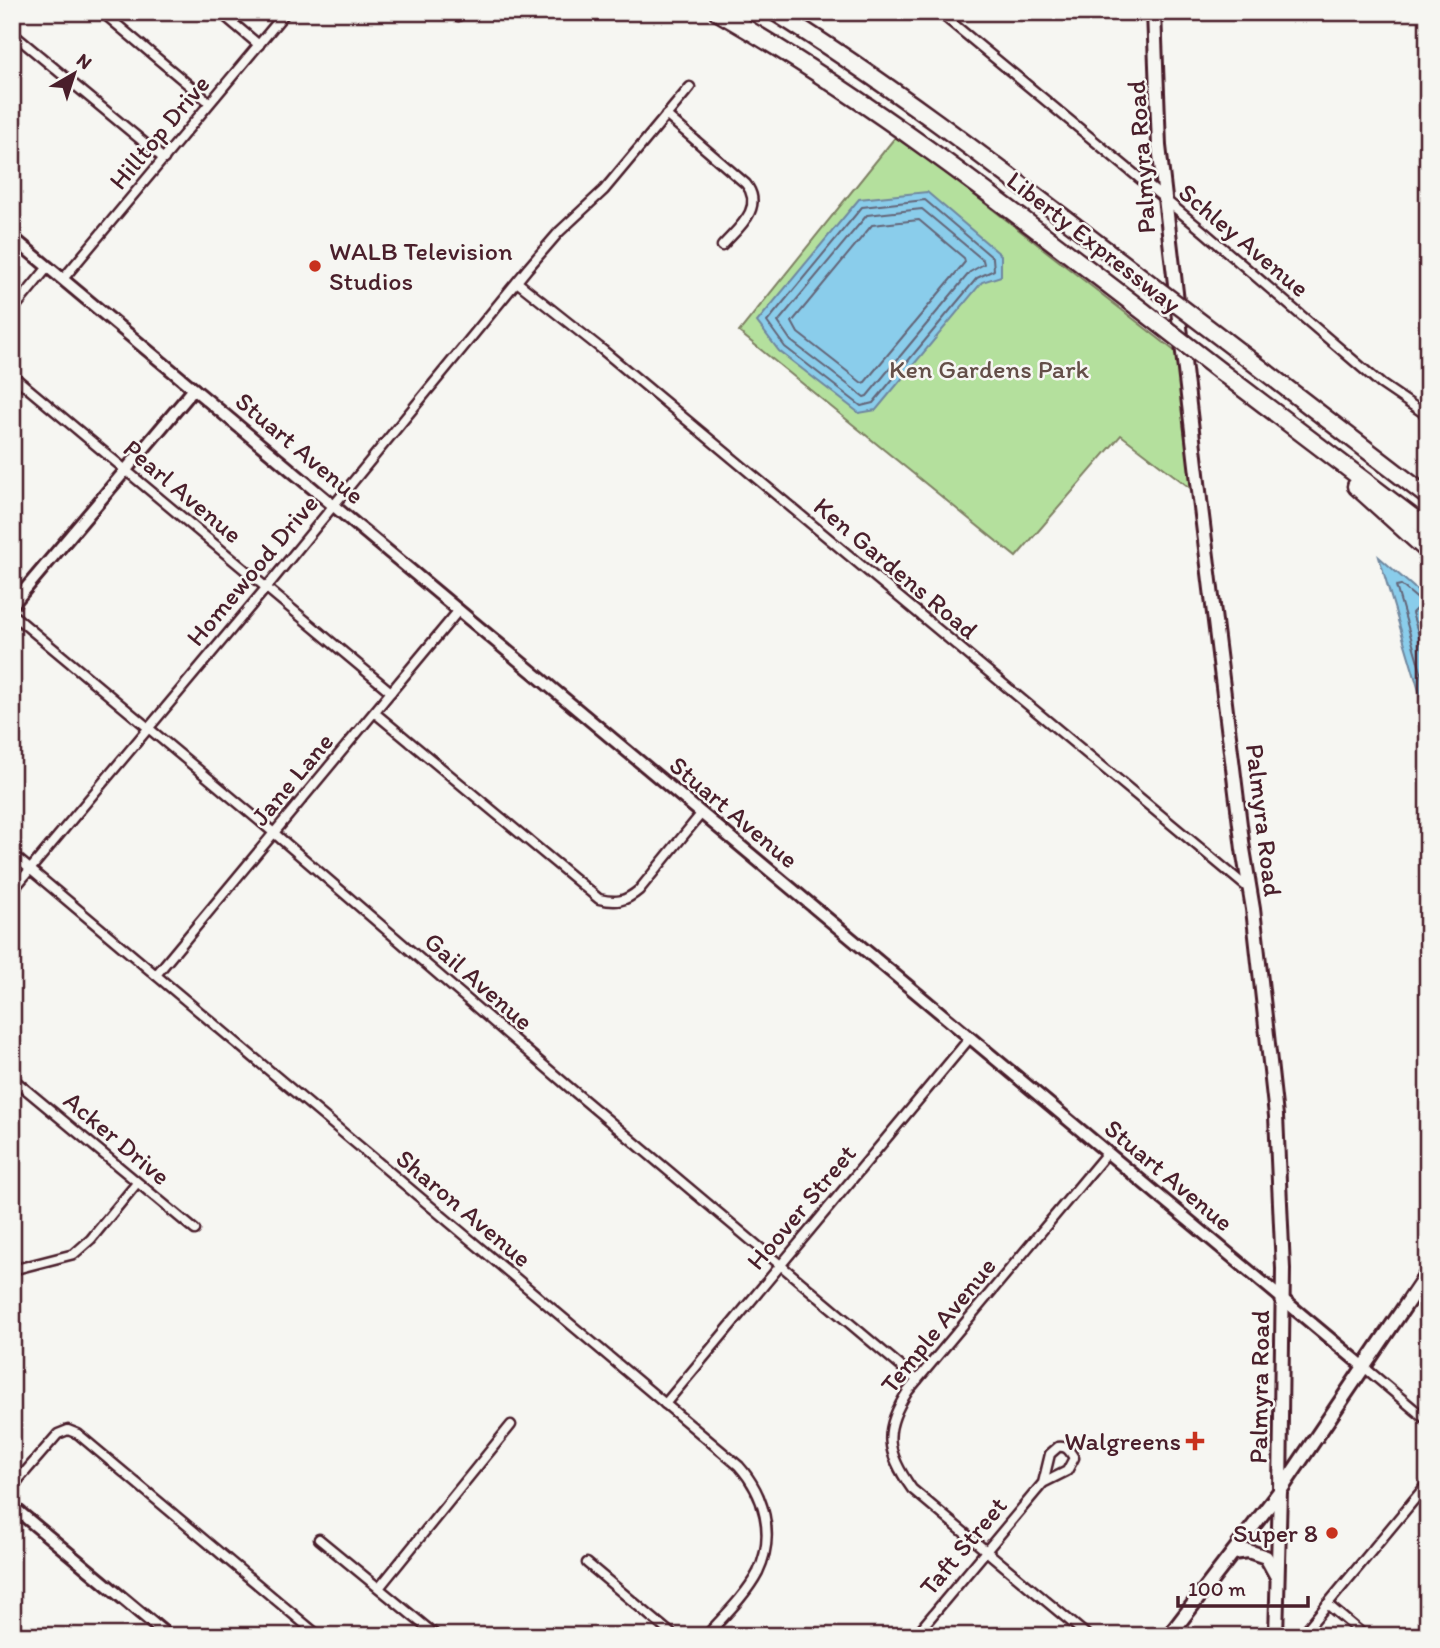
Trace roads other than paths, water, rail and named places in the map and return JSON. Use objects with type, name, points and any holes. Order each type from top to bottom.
[{"type":"highway","name":"Liberty Expressway","points":[[718,12],[816,71],[903,129],[1280,417],[1391,509]]},
{"type":"highway","name":"Liberty Expressway","points":[[775,12],[856,65],[951,133],[1224,340],[1270,371],[1407,474]]},
{"type":"highway","points":[[1407,474],[1428,483]]},
{"type":"highway","points":[[1407,474],[1428,497]]},
{"type":"highway","points":[[1391,509],[1428,529]]},
{"type":"highway","points":[[1391,509],[1428,551]]},
{"type":"main road","name":"Palmyra Road","points":[[1154,12],[1159,146],[1276,1116],[1283,1299],[1276,1636]]},
{"type":"main road","points":[[1169,1636],[1280,1491],[1428,1272]]},
{"type":"main road","points":[[1233,1553],[1248,1551],[1266,1557],[1277,1577]]},
{"type":"street","points":[[102,12],[209,102]]},
{"type":"street","points":[[220,12],[259,45]]},
{"type":"street","name":"Hilltop Drive","points":[[63,279],[286,12]]},
{"type":"street","points":[[449,12],[458,16]]},
{"type":"street","name":"Schley Avenue","points":[[939,12],[1381,384],[1428,416]]},
{"type":"street","points":[[12,33],[164,159]]},
{"type":"street","name":"Homewood Drive","points":[[12,891],[559,232],[604,190],[690,87]]},
{"type":"street","points":[[666,115],[753,192],[755,201],[752,209],[722,246]]},
{"type":"street","name":"Stuart Avenue","points":[[12,237],[1428,1421]]},
{"type":"street","points":[[12,312],[48,267]]},
{"type":"street","name":"Ken Gardens Road","points":[[517,282],[599,347],[1248,888]]},
{"type":"street","name":"Pearl Avenue","points":[[12,375],[391,692]]},
{"type":"street","points":[[12,605],[194,389]]},
{"type":"street","name":"Jane Lane","points":[[156,975],[459,610]]},
{"type":"street","name":"Gail Avenue","points":[[12,614],[918,1380]]},
{"type":"street","points":[[375,713],[599,899],[613,902],[628,899],[639,890],[702,814]]},
{"type":"street","name":"Sharon Avenue","points":[[12,855],[729,1455],[758,1492],[766,1520],[765,1547],[758,1572],[706,1636]]},
{"type":"street","name":"Hoover Street","points":[[665,1404],[969,1039]]},
{"type":"street","name":"Acker Drive","points":[[12,1078],[195,1230]]},
{"type":"street","name":"Temple Avenue","points":[[1088,1636],[912,1489],[891,1451],[890,1440],[895,1410],[1107,1153]]},
{"type":"street","points":[[12,1270],[74,1254],[91,1239],[137,1183]]},
{"type":"street","points":[[379,1588],[511,1425]]},
{"type":"street","points":[[12,1487],[58,1434],[68,1430],[78,1434],[319,1636]]},
{"type":"street","name":"Taft Street","points":[[915,1636],[1043,1483],[1067,1471],[1074,1458],[1064,1447],[1058,1447],[1051,1454],[1043,1483]]},
{"type":"street","points":[[1301,1636],[1428,1483]]},
{"type":"street","points":[[12,1524],[17,1509],[168,1636]]},
{"type":"street","points":[[319,1539],[437,1636]]},
{"type":"street","points":[[587,1563],[674,1636]]},
{"type":"street","points":[[1327,1604],[1366,1636]]},
{"type":"water","points":[[927,192],[1001,255],[1001,276],[982,282],[876,410],[859,413],[779,351],[757,322],[859,199]]},
{"type":"water","points":[[1379,557],[1428,600],[1428,721]]},
{"type":"place","name":"WALB Television Studios","points":[[315,266]]},
{"type":"place","name":"Walgreens","points":[[1195,1441]]},
{"type":"place","name":"Super 8","points":[[1332,1533]]},
{"type":"park label","name":"Ken Gardens Park","points":[[989,369]]}]
